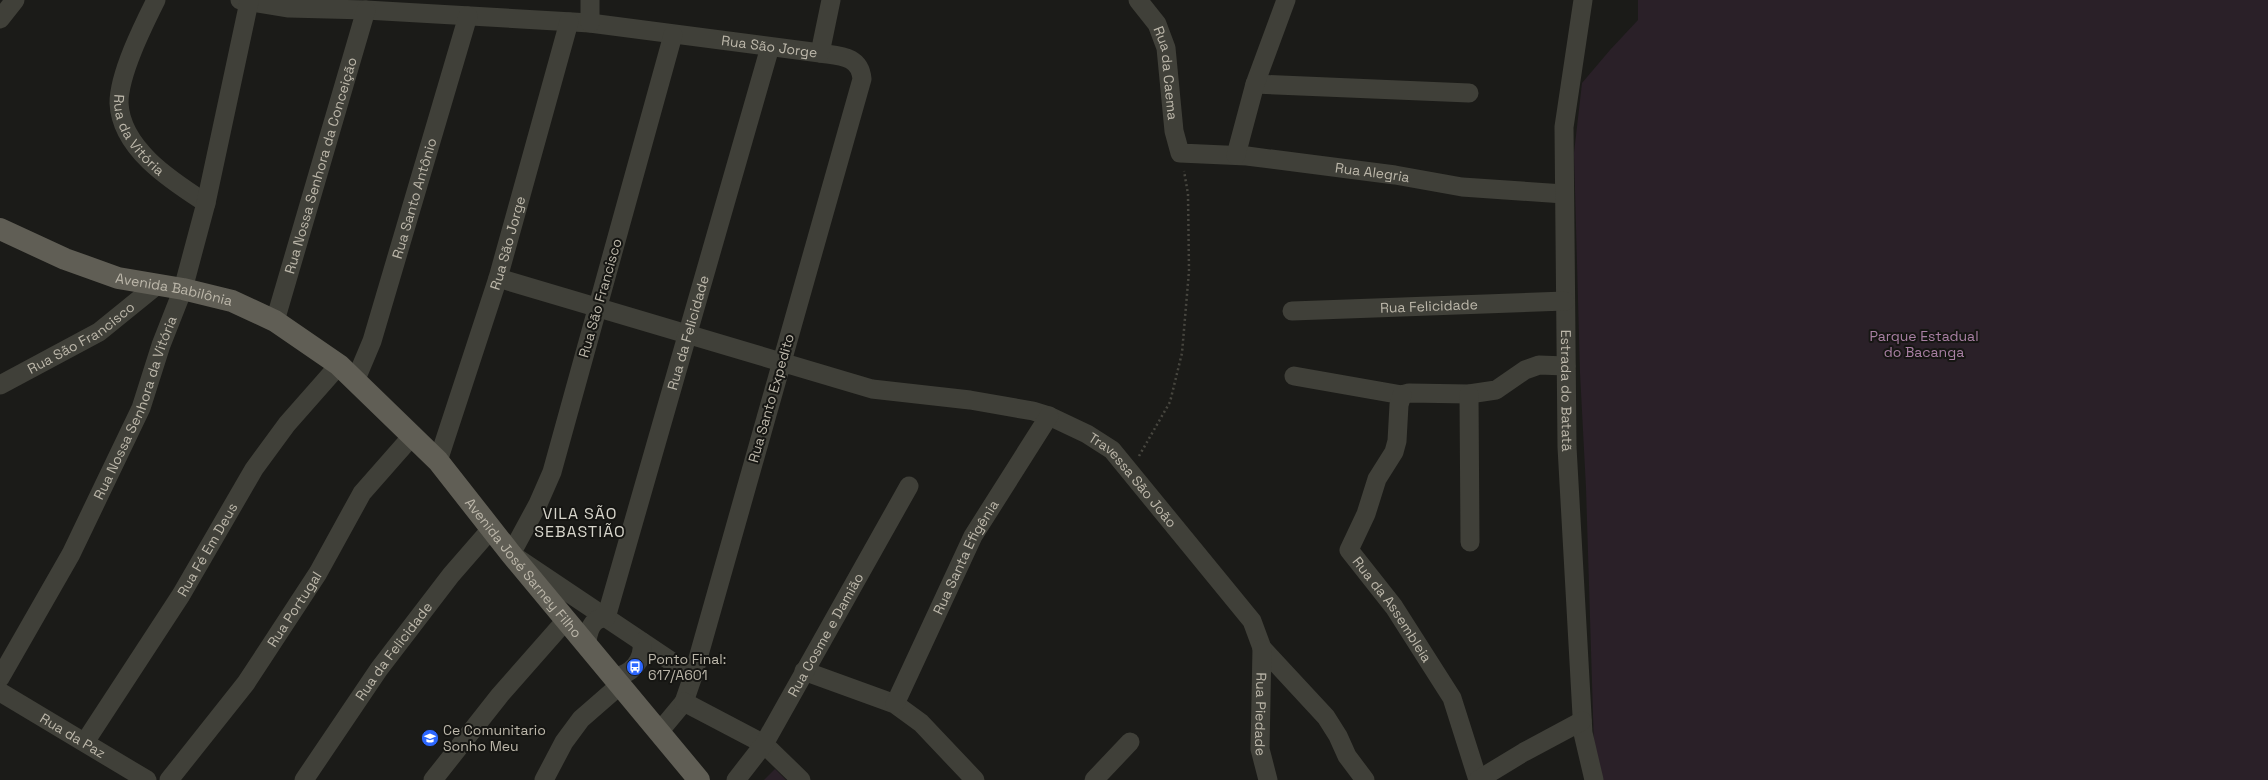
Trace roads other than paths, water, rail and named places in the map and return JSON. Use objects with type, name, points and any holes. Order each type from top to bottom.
[{"type":"main road","name":"Avenida Babilônia","points":[[0,229],[91,269],[118,278],[183,289],[232,301],[274,321],[339,365]]},
{"type":"main road","name":"Avenida José Sarney Filho","points":[[339,365],[356,379],[438,461],[511,554],[698,780]]},
{"type":"street","points":[[0,19],[15,0]]},
{"type":"street","name":"Rua da Vitória","points":[[156,0],[142,26],[123,78],[119,102],[122,117],[128,133],[140,152],[178,185],[206,202]]},
{"type":"street","points":[[590,0],[590,23]]},
{"type":"street","points":[[820,53],[831,0]]},
{"type":"street","name":"Rua da Caema","points":[[1138,0],[1157,24],[1166,48],[1174,131],[1180,153]]},
{"type":"street","points":[[1236,155],[1255,84],[1286,0]]},
{"type":"street","name":"Estrada do Batatã","points":[[1583,0],[1564,127],[1565,301],[1568,502],[1582,721],[1594,780]]},
{"type":"street","name":"Rua Nossa Senhora da Vitória","points":[[0,678],[71,554],[141,408],[161,344],[183,289],[206,202],[245,1]]},
{"type":"street","name":"Rua São Jorge","points":[[245,1],[366,10],[590,23],[820,53],[851,59]]},
{"type":"street","name":"Rua Nossa Senhora da Conceição","points":[[274,321],[366,10]]},
{"type":"street","name":"Rua Santo Antônio","points":[[356,379],[372,341],[468,16]]},
{"type":"street","name":"Rua São Jorge","points":[[438,461],[498,278],[569,22]]},
{"type":"street","name":"Rua São Francisco","points":[[511,554],[538,504],[552,472],[673,35]]},
{"type":"street","name":"Rua da Felicidade","points":[[606,618],[770,47]]},
{"type":"street","name":"Rua Santo Expedito","points":[[659,732],[684,702],[693,676],[780,363],[862,79],[861,70],[851,59]]},
{"type":"street","points":[[1255,84],[1469,93]]},
{"type":"street","name":"Rua Alegria","points":[[1180,153],[1236,155],[1395,175],[1462,187],[1564,194]]},
{"type":"street","points":[[498,278],[780,363]]},
{"type":"street","name":"Rua São Francisco","points":[[0,385],[99,332],[157,285]]},
{"type":"street","name":"Rua Felicidade","points":[[1292,311],[1565,301]]},
{"type":"street","name":"Travessa São João","points":[[780,363],[872,389],[970,400],[1033,411],[1049,416],[1087,434],[1112,450],[1252,621],[1262,648],[1326,717],[1338,736],[1347,756],[1365,780]]},
{"type":"street","name":"Rua Fé Em Deus","points":[[85,742],[181,595],[254,469],[287,424],[339,365]]},
{"type":"street","points":[[1294,376],[1402,395],[1409,393],[1470,394],[1496,390],[1525,370],[1539,365],[1566,366]]},
{"type":"street","points":[[1470,394],[1470,542]]},
{"type":"street","name":"Rua da Assembleia","points":[[1402,395],[1399,405],[1397,441],[1394,452],[1377,479],[1366,514],[1349,550],[1394,607],[1452,698],[1478,780]]},
{"type":"street","name":"Rua Santa Efigênia","points":[[895,704],[973,536],[1049,416]]},
{"type":"street","name":"Rua Portugal","points":[[169,780],[246,683],[318,573],[362,494],[413,435]]},
{"type":"street","name":"Rua Cosme e Damião","points":[[736,780],[764,744],[909,486]]},
{"type":"street","name":"Rua da Felicidade","points":[[304,780],[379,669],[451,575],[491,529]]},
{"type":"street","points":[[511,554],[693,676]]},
{"type":"street","points":[[587,646],[587,635],[592,625],[598,620],[606,618]]},
{"type":"street","points":[[433,780],[500,695],[566,620]]},
{"type":"street","points":[[544,780],[564,742],[582,719],[616,681],[634,666],[642,652],[642,642]]},
{"type":"street","name":"Rua Piedade","points":[[1262,648],[1260,749],[1268,780]]},
{"type":"street","points":[[804,671],[895,704],[921,723],[975,780]]},
{"type":"street","name":"Rua da Paz","points":[[0,692],[146,780]]},
{"type":"street","points":[[684,702],[764,744],[801,780]]},
{"type":"street","points":[[1478,780],[1524,752],[1582,721]]},
{"type":"street","points":[[1094,780],[1130,742]]},
{"type":"place","name":"Ponto Final: 617/A601","points":[[635,667]]},
{"type":"place","name":"Ce Comunitario Sonho Meu","points":[[430,738]]},
{"type":"district","name":"VILA SÃO SEBASTIÃO","points":[[580,522]]},
{"type":"park label","name":"Parque Estadual do Bacanga","points":[[1924,344]]}]
